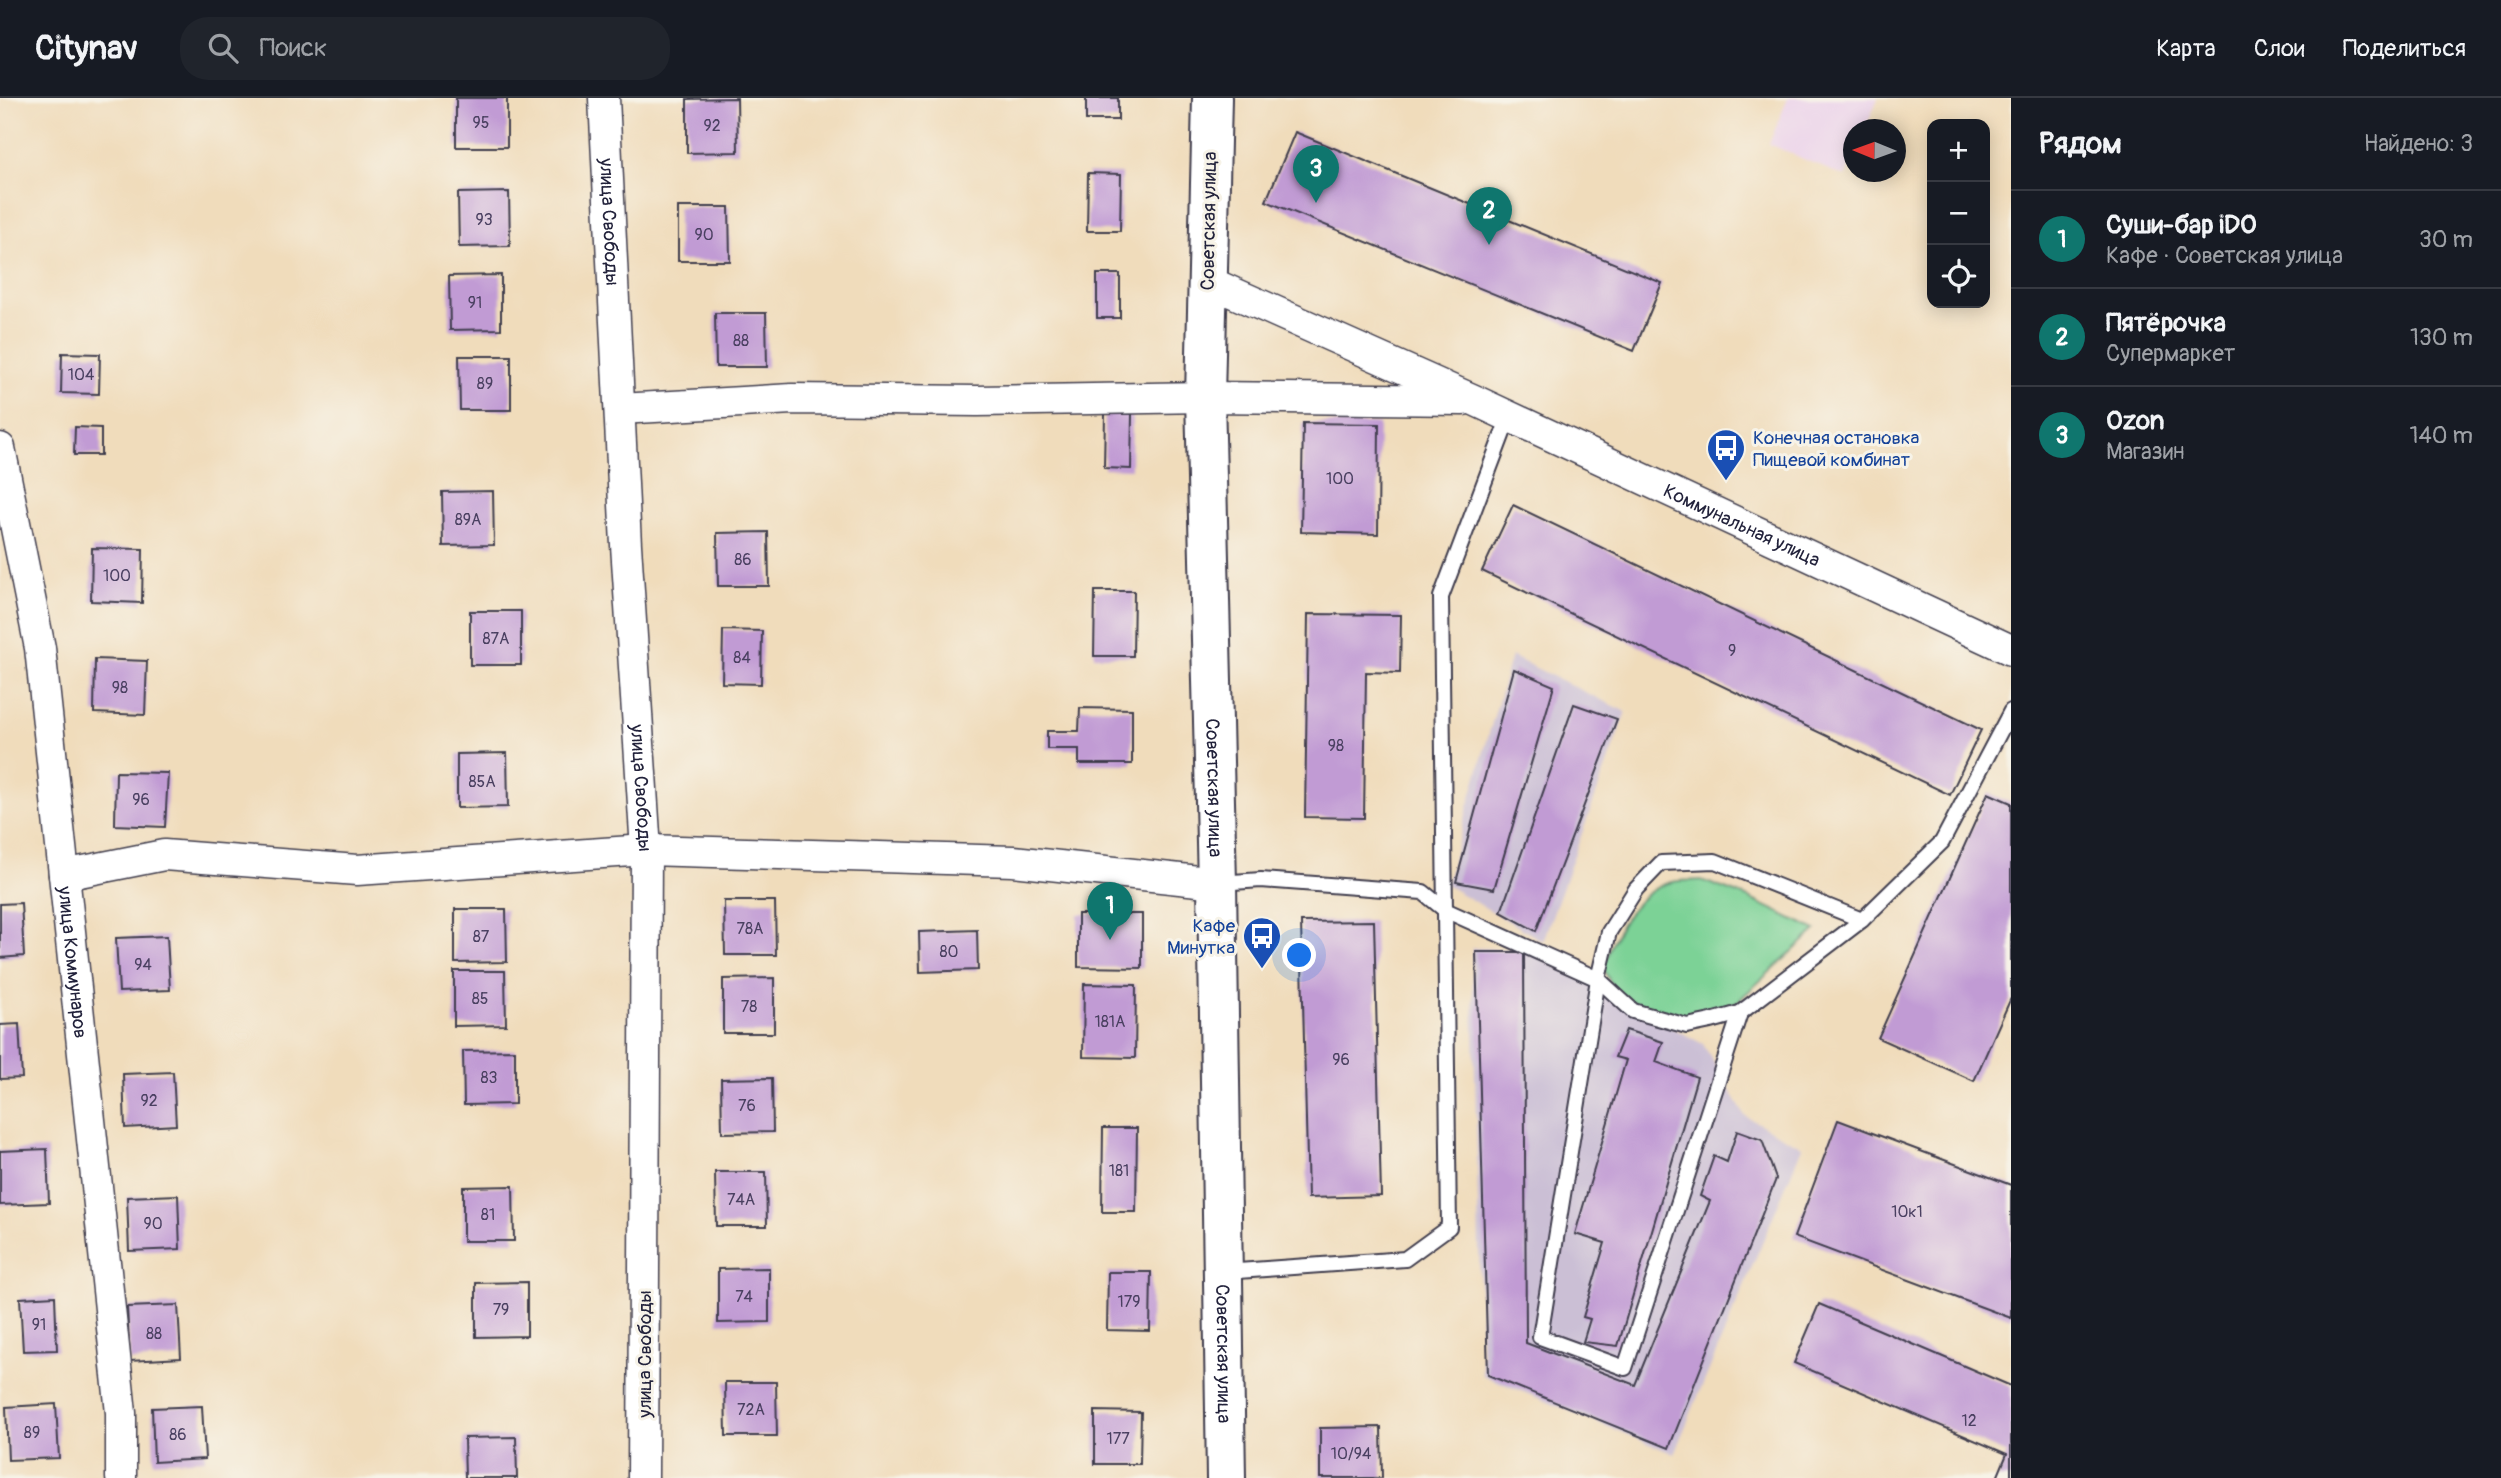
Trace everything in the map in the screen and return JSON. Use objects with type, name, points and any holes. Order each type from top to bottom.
[{"type":"main road","name":"Советская улица","points":[[1212,98],[1205,397],[1217,883],[1226,1478]]},
{"type":"street","name":"улица Свободы","points":[[604,98],[626,545],[646,850],[643,1478]]},
{"type":"street","name":"Коммунальная улица","points":[[1207,281],[1509,416],[2011,650]]},
{"type":"street","name":"Коммунальная улица","points":[[620,409],[792,399],[977,401],[1205,397],[1474,400]]},
{"type":"street","name":"улица Коммунаров","points":[[0,447],[40,648],[121,1413],[121,1478]]},
{"type":"street","points":[[64,876],[164,855],[357,870],[646,850],[1013,861],[1217,883]]},
{"type":"lane","points":[[1223,1272],[1405,1259],[1450,1227],[1441,597],[1509,416]]},
{"type":"lane","points":[[1217,883],[1261,880],[1423,892],[1445,910],[1598,979],[1633,1011],[1687,1026],[1740,1013],[1862,920],[1942,842],[2011,711]]},
{"type":"lane","points":[[1740,1013],[1625,1368],[1540,1337],[1598,979],[1609,932],[1636,889],[1661,863],[1715,861],[1862,920]]},
{"type":"shaded area","points":[[1788,98],[1878,98],[1869,119],[1843,119],[1843,176],[1769,144]]},
{"type":"shaded area","points":[[1511,656],[1626,712],[1543,941],[1446,885]]},
{"type":"shaded area","points":[[1472,948],[1526,950],[1703,1044],[1745,1116],[1802,1147],[1674,1454],[1482,1375]]},
{"type":"green space","points":[[1701,880],[1746,897],[1816,930],[1738,1001],[1716,1012],[1688,1019],[1650,1011],[1616,992],[1603,969],[1618,930],[1634,907],[1655,889],[1668,883]]},
{"type":"building","points":[[456,98],[507,98],[507,147],[456,147]]},
{"type":"building","points":[[737,98],[738,152],[687,153],[687,99]]},
{"type":"building","points":[[1086,98],[1118,98],[1118,120],[1086,120]]},
{"type":"building","points":[[1295,132],[1662,283],[1634,351],[1266,201]]},
{"type":"building","points":[[1088,173],[1121,174],[1120,231],[1087,231]]},
{"type":"building","points":[[509,192],[510,246],[459,247],[458,193]]},
{"type":"building","points":[[678,207],[729,207],[730,261],[678,261]]},
{"type":"building","points":[[1097,274],[1120,274],[1120,318],[1097,318]]},
{"type":"building","points":[[501,275],[501,329],[450,330],[449,276]]},
{"type":"building","points":[[715,313],[766,313],[767,367],[716,367]]},
{"type":"building","points":[[62,353],[100,354],[99,394],[61,393]]},
{"type":"building","points":[[459,356],[511,356],[511,410],[460,410]]},
{"type":"building","points":[[1105,414],[1132,414],[1131,469],[1104,468]]},
{"type":"building","points":[[1303,423],[1379,424],[1378,534],[1301,532]]},
{"type":"building","points":[[75,427],[101,428],[101,455],[74,455]]},
{"type":"building","points":[[493,491],[494,545],[443,546],[442,492]]},
{"type":"building","points":[[1513,505],[1981,730],[1950,795],[1482,571]]},
{"type":"building","points":[[768,532],[769,586],[718,586],[717,533]]},
{"type":"building","points":[[92,548],[143,549],[142,603],[91,601]]},
{"type":"building","points":[[1095,591],[1134,591],[1133,656],[1094,656]]},
{"type":"building","points":[[470,611],[521,611],[521,665],[470,665]]},
{"type":"building","points":[[1308,614],[1401,615],[1400,673],[1366,672],[1364,818],[1305,817]]},
{"type":"building","points":[[723,630],[762,631],[761,684],[722,683]]},
{"type":"building","points":[[95,659],[147,661],[145,715],[94,713]]},
{"type":"building","points":[[1514,669],[1554,686],[1494,889],[1456,882]]},
{"type":"building","points":[[1574,704],[1617,719],[1536,931],[1501,912]]},
{"type":"building","points":[[1080,708],[1132,709],[1132,764],[1079,764],[1079,749],[1047,749],[1047,731],[1079,731]]},
{"type":"building","points":[[507,753],[508,807],[457,808],[457,754]]},
{"type":"building","points":[[116,772],[168,773],[165,827],[115,825]]},
{"type":"building","points":[[1988,793],[2011,803],[2011,998],[1974,1081],[1878,1038]]},
{"type":"building","points":[[724,901],[775,901],[776,955],[725,955]]},
{"type":"building","points":[[21,903],[24,956],[0,958],[0,904]]},
{"type":"building","points":[[455,909],[506,909],[507,962],[455,963]]},
{"type":"building","points":[[1078,914],[1142,914],[1142,968],[1078,967]]},
{"type":"building","points":[[1374,921],[1381,1196],[1308,1198],[1301,922]]},
{"type":"building","points":[[977,930],[978,970],[920,972],[919,932]]},
{"type":"building","points":[[167,936],[170,990],[119,992],[116,938]]},
{"type":"building","points":[[1476,952],[1524,952],[1526,1343],[1635,1385],[1710,1201],[1700,1196],[1714,1156],[1727,1162],[1737,1131],[1762,1140],[1776,1179],[1669,1448],[1488,1375]]},
{"type":"building","points":[[454,971],[505,971],[506,1025],[454,1026]]},
{"type":"building","points":[[774,978],[774,1033],[723,1033],[723,979]]},
{"type":"building","points":[[1084,984],[1136,985],[1135,1058],[1083,1057]]},
{"type":"building","points":[[19,1024],[22,1078],[0,1079],[0,1025]]},
{"type":"building","points":[[1626,1030],[1663,1042],[1656,1062],[1697,1077],[1618,1346],[1583,1342],[1590,1319],[1583,1317],[1605,1243],[1575,1234],[1626,1060],[1615,1057]]},
{"type":"building","points":[[515,1050],[515,1104],[464,1105],[463,1051]]},
{"type":"building","points":[[173,1072],[176,1125],[125,1128],[123,1074]]},
{"type":"building","points":[[772,1078],[773,1132],[722,1133],[721,1079]]},
{"type":"building","points":[[1838,1120],[2011,1185],[2011,1318],[1794,1237]]},
{"type":"building","points":[[1103,1128],[1137,1128],[1136,1212],[1102,1212]]},
{"type":"building","points":[[47,1149],[49,1203],[0,1205],[0,1151]]},
{"type":"building","points":[[715,1172],[766,1172],[767,1226],[716,1226]]},
{"type":"building","points":[[513,1186],[514,1241],[463,1241],[463,1187]]},
{"type":"building","points":[[178,1195],[180,1249],[129,1251],[127,1197]]},
{"type":"building","points":[[769,1268],[769,1322],[718,1323],[718,1269]]},
{"type":"building","points":[[1108,1272],[1151,1272],[1150,1331],[1107,1330]]},
{"type":"building","points":[[527,1282],[527,1336],[476,1337],[476,1283]]},
{"type":"building","points":[[55,1296],[57,1350],[23,1351],[20,1298]]},
{"type":"building","points":[[1819,1304],[2011,1386],[2011,1478],[1997,1478],[2007,1454],[1794,1363]]},
{"type":"building","points":[[178,1305],[181,1358],[130,1361],[127,1307]]},
{"type":"building","points":[[725,1382],[776,1382],[777,1436],[726,1436]]},
{"type":"building","points":[[56,1404],[59,1458],[8,1460],[6,1407]]},
{"type":"building","points":[[202,1406],[205,1459],[154,1462],[152,1408]]},
{"type":"building","points":[[1095,1411],[1141,1412],[1140,1464],[1095,1464]]},
{"type":"building","points":[[1381,1427],[1382,1478],[1320,1478],[1320,1428]]},
{"type":"building","points":[[516,1437],[517,1478],[465,1478],[464,1438]]},
{"type":"place","name":"Ozon","points":[[1316,203]]},
{"type":"place","name":"Пятёрочка","points":[[1489,245]]},
{"type":"place","name":"Конечная остановка Пищевой комбинат","points":[[1726,482]]},
{"type":"place","name":"Суши-бар iDO","points":[[1110,940]]},
{"type":"place","name":"Кафе Минутка","points":[[1262,970]]}]
